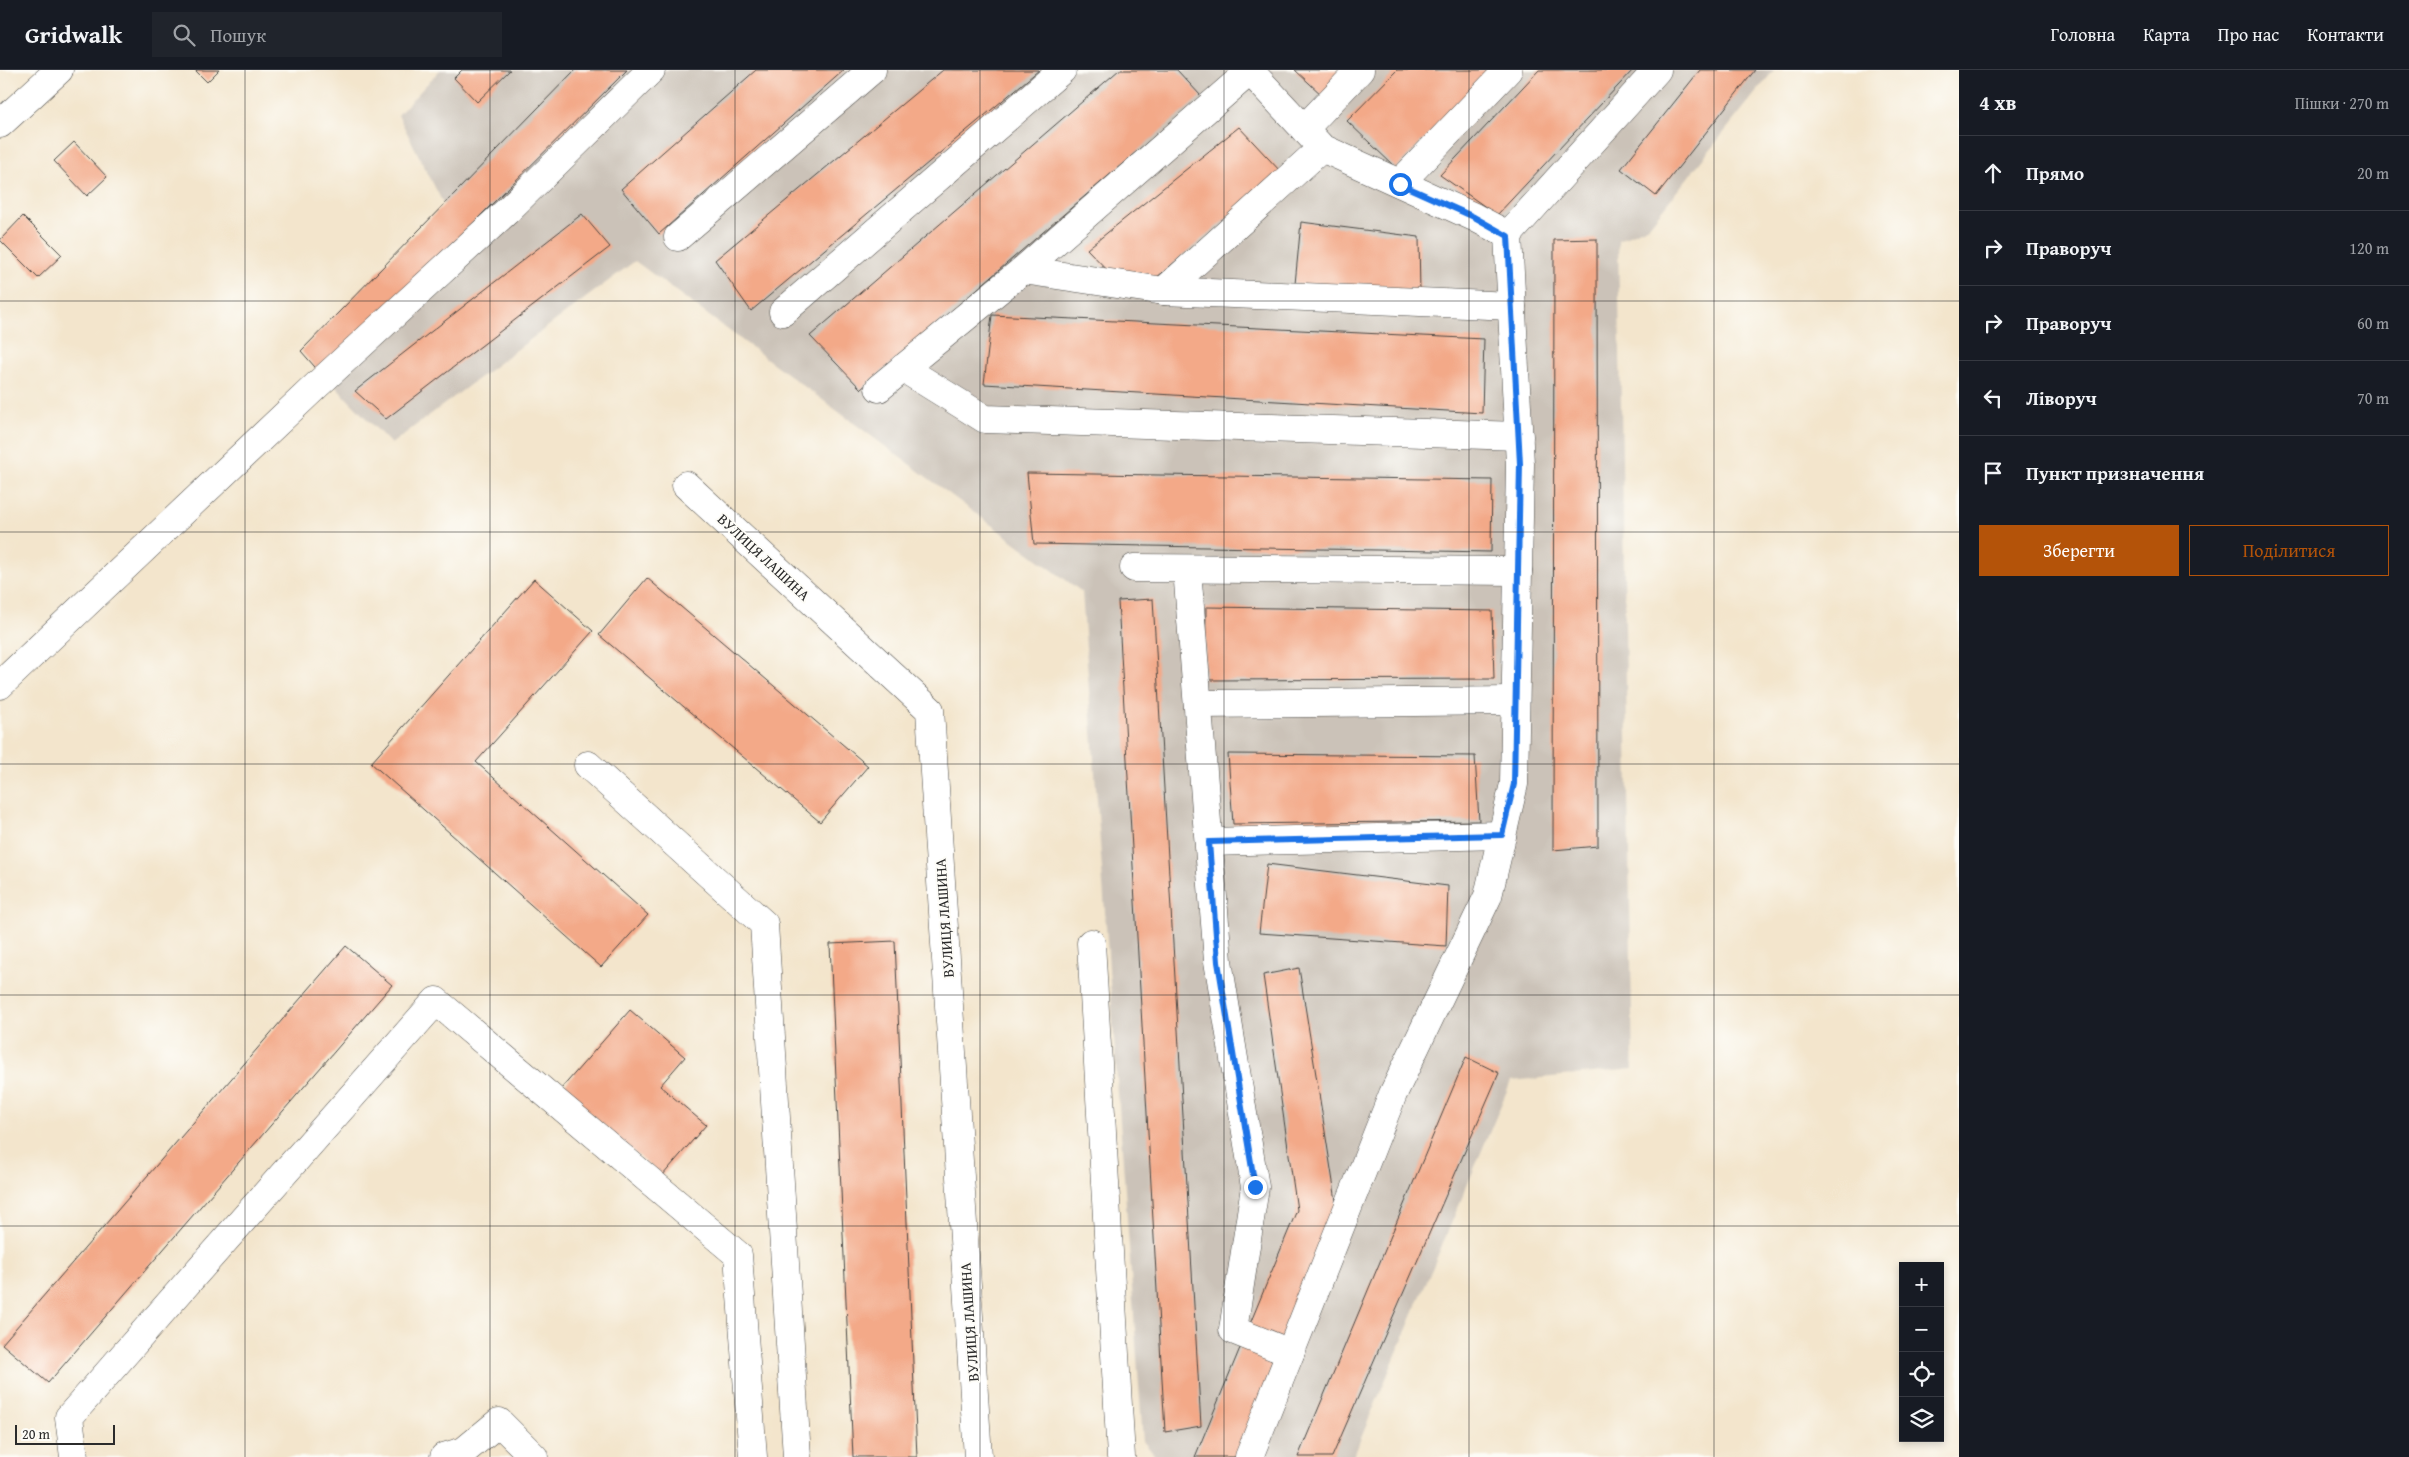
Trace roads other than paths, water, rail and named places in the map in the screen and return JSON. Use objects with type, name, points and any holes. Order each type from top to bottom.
[{"type":"street","points":[[0,124],[59,70]]},
{"type":"street","points":[[0,685],[317,385],[507,211],[651,70]]},
{"type":"street","points":[[678,237],[872,70]]},
{"type":"street","points":[[783,312],[1062,70]]},
{"type":"street","points":[[1164,291],[1313,138],[1360,70]]},
{"type":"street","points":[[1400,184],[1508,70]]},
{"type":"street","points":[[1249,1457],[1394,1094],[1488,896],[1514,784],[1519,436],[1508,236],[1657,70]]},
{"type":"street","points":[[879,388],[1023,270],[1249,71],[1313,138],[1400,184],[1474,217],[1508,236]]},
{"type":"street","points":[[1023,270],[1164,291],[1512,306]]},
{"type":"street","points":[[903,368],[985,419],[1519,436]]},
{"type":"street","name":"ВУЛИЦЯ ЛАШИНА","points":[[686,485],[930,710],[978,1457]]},
{"type":"street","points":[[1134,568],[1187,570],[1518,570]]},
{"type":"street","points":[[1187,570],[1218,962],[1255,1187],[1233,1330],[1290,1353]]},
{"type":"street","points":[[1198,704],[1515,701]]},
{"type":"street","points":[[588,765],[764,924],[797,1457]]},
{"type":"street","points":[[1209,842],[1502,835]]},
{"type":"street","points":[[1091,943],[1121,1457]]},
{"type":"street","points":[[74,1457],[69,1417],[436,1001],[738,1255],[753,1457]]},
{"type":"street","points":[[444,1457],[464,1451],[499,1422],[534,1457]]}]
